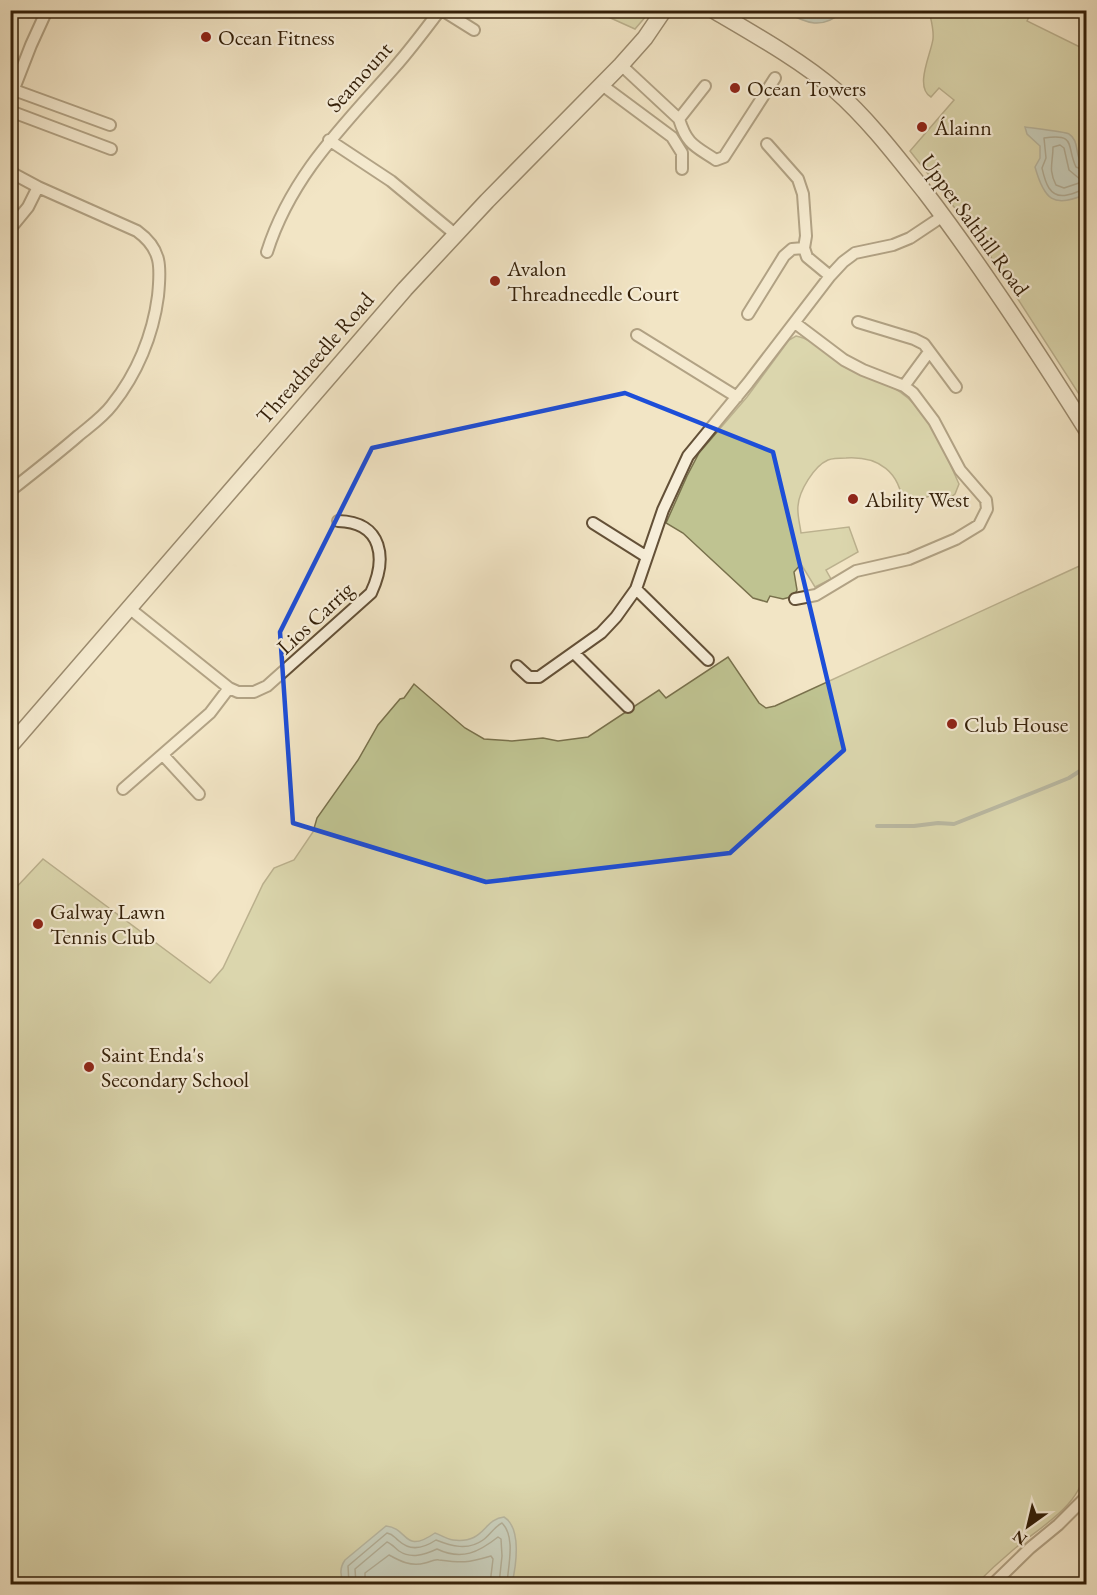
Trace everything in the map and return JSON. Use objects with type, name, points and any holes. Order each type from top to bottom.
[{"type":"main road","name":"Threadneedle Road","points":[[10,746],[405,289],[455,234],[621,65],[645,38],[664,10]]},
{"type":"main road","name":"Upper Salthill Road","points":[[713,10],[818,76],[862,116],[943,216],[1013,314],[1086,429]]},
{"type":"street","points":[[47,10],[12,94],[110,125]]},
{"type":"street","name":"Seamount","points":[[267,252],[273,235],[302,179],[329,140],[395,67],[441,10],[474,30]]},
{"type":"street","points":[[621,65],[679,119],[683,134],[690,143],[716,160],[724,157],[775,78]]},
{"type":"street","points":[[602,85],[672,137],[682,153],[682,169]]},
{"type":"street","points":[[679,119],[705,86]]},
{"type":"street","points":[[10,111],[111,149]]},
{"type":"street","name":"Seamount","points":[[329,140],[391,181],[455,234]]},
{"type":"street","points":[[767,144],[798,179],[801,187],[806,236],[804,248],[813,264],[830,276]]},
{"type":"street","points":[[10,172],[38,188],[137,231],[149,240],[159,261],[156,312],[148,339],[134,370],[111,406],[68,445],[10,491]]},
{"type":"street","points":[[10,229],[28,207],[38,188]]},
{"type":"street","points":[[517,666],[529,677],[534,678],[544,674],[610,625],[636,589],[663,510],[684,462],[843,262],[855,253],[902,242],[943,216]]},
{"type":"street","points":[[748,314],[784,256],[792,249],[804,248]]},
{"type":"street","points":[[858,322],[924,344],[956,387]]},
{"type":"street","points":[[795,323],[844,360],[904,386],[913,393],[934,421],[960,470],[986,500],[984,517],[979,525],[956,539],[909,559],[865,568],[816,595],[795,599]]},
{"type":"street","points":[[637,335],[737,397]]},
{"type":"street","points":[[904,386],[929,352]]},
{"type":"street","name":"Lios Carrig","points":[[229,688],[238,692],[254,692],[267,686],[371,593],[378,578],[380,564],[380,550],[376,540],[359,525],[338,521]]},
{"type":"street","points":[[594,523],[647,557]]},
{"type":"street","points":[[636,589],[708,660]]},
{"type":"street","points":[[123,789],[216,706],[229,688],[129,608]]},
{"type":"street","points":[[574,653],[628,707]]},
{"type":"street","points":[[163,755],[199,794]]},
{"type":"street","points":[[993,1584],[1030,1548],[1058,1526],[1086,1497]]},
{"type":"highlighted area","points":[[625,393],[773,452],[844,750],[730,853],[486,882],[293,823],[280,632],[372,448]]},
{"type":"green space","points":[[595,11],[646,11],[647,15],[635,29]]},
{"type":"green space","points":[[929,11],[1020,11],[1029,17],[1027,21],[1086,50],[1086,405],[980,240],[910,151],[954,100],[939,88],[931,97],[924,86],[925,70],[933,39]]},
{"type":"green space","points":[[796,336],[816,345],[846,367],[894,388],[911,400],[936,434],[959,484],[955,494],[936,508],[930,496],[903,505],[897,483],[886,468],[878,463],[858,458],[846,458],[832,459],[823,463],[808,480],[801,493],[798,512],[801,533],[849,527],[858,552],[826,570],[831,579],[815,587],[801,564],[794,572],[797,590],[794,596],[783,599],[770,596],[767,602],[753,598],[683,533],[666,523],[699,453],[747,397],[789,340]]},
{"type":"green space","points":[[1086,563],[1086,1382],[1083,1413],[1087,1454],[1083,1479],[1077,1492],[1059,1513],[976,1584],[11,1584],[10,894],[43,859],[210,983],[223,968],[263,884],[274,868],[294,860],[313,832],[317,818],[358,760],[378,725],[414,684],[465,728],[484,739],[512,741],[543,738],[558,741],[588,737],[659,690],[666,698],[728,657],[759,703],[766,708],[775,706]]},
{"type":"water","points":[[784,11],[844,11],[829,21],[814,23]]},
{"type":"water","points":[[1025,127],[1066,133],[1073,137],[1080,159],[1086,166],[1086,194],[1065,201],[1046,194],[1035,167],[1040,158],[1040,146],[1027,134]]},
{"type":"water","points":[[504,1517],[510,1522],[515,1538],[516,1558],[512,1584],[344,1584],[341,1569],[345,1560],[386,1526],[399,1531],[411,1541],[425,1539],[435,1533],[450,1539],[464,1540],[478,1535],[492,1522]]},
{"type":"waterway","points":[[877,826],[954,824],[1069,778],[1086,767]]},
{"type":"place","name":"Ocean Fitness","points":[[206,37]]},
{"type":"place","name":"Ocean Towers","points":[[735,88]]},
{"type":"place","name":"Álainn","points":[[922,127]]},
{"type":"place","name":"Avalon Threadneedle Court","points":[[495,281]]},
{"type":"place","name":"Ability West","points":[[853,499]]},
{"type":"place","name":"Club House","points":[[952,724]]},
{"type":"place","name":"Galway Lawn Tennis Club","points":[[38,924]]},
{"type":"place","name":"Saint Enda's Secondary School","points":[[89,1067]]}]
